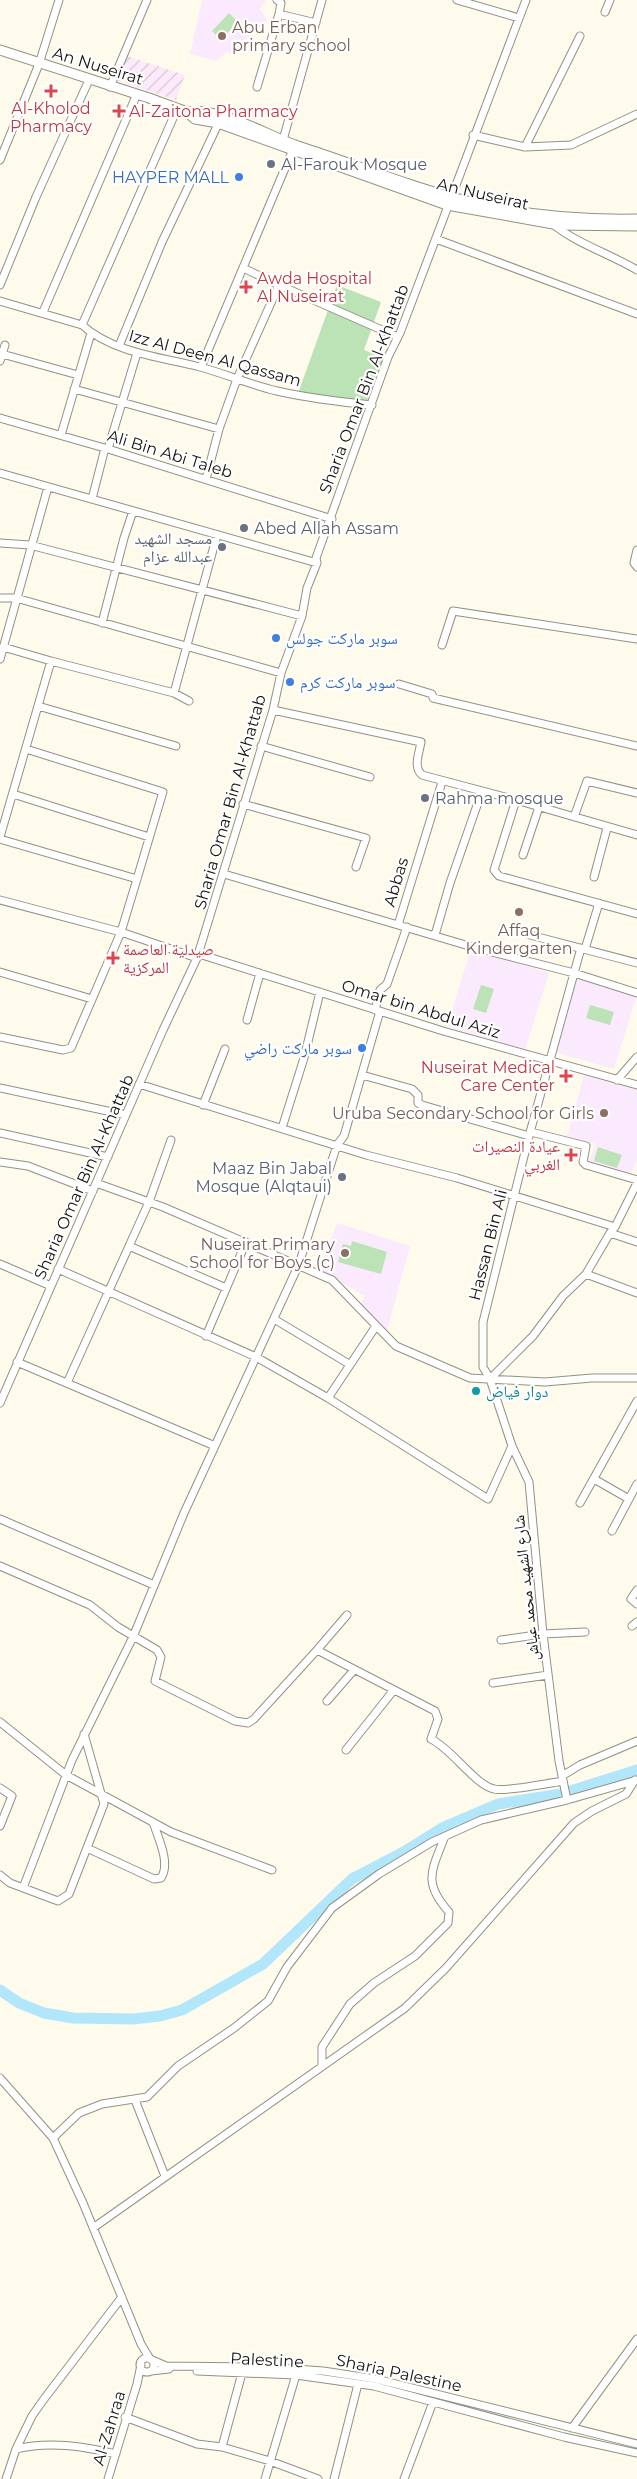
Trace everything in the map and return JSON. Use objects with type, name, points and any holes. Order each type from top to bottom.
[{"type":"main road","name":"An Nuseirat","points":[[0,50],[110,87],[137,94],[187,112],[195,119],[220,119],[283,140],[294,148]]},
{"type":"main road","name":"An Nuseirat","points":[[220,119],[294,148],[449,200],[552,223],[637,226]]},
{"type":"main road","name":"An Nuseirat","points":[[449,200],[579,219],[637,219]]},
{"type":"street","points":[[0,160],[39,64],[60,0]]},
{"type":"street","points":[[110,87],[147,0]]},
{"type":"street","points":[[257,87],[279,14],[281,3],[278,0]]},
{"type":"street","points":[[283,140],[322,0]]},
{"type":"street","points":[[457,0],[519,18]]},
{"type":"street","name":"Sharia Omar Bin Al-Khattab","points":[[0,1403],[3,1389],[17,1362],[139,1084],[198,956],[273,710],[281,673],[302,616],[306,588],[332,519],[334,504],[526,0]]},
{"type":"street","points":[[605,12],[610,0]]},
{"type":"street","points":[[279,14],[316,23]]},
{"type":"street","points":[[525,147],[580,36]]},
{"type":"street","points":[[0,286],[36,197],[89,80]]},
{"type":"street","points":[[43,312],[137,94]]},
{"type":"street","points":[[82,324],[177,109]]},
{"type":"street","points":[[473,135],[525,147],[571,145],[637,114]]},
{"type":"street","points":[[119,346],[162,242],[220,119]]},
{"type":"street","points":[[201,367],[294,148]]},
{"type":"street","points":[[546,215],[567,236],[612,256],[637,270]]},
{"type":"street","points":[[436,239],[637,314]]},
{"type":"street","points":[[243,268],[398,337]]},
{"type":"street","points":[[206,479],[219,429],[237,379],[279,285]]},
{"type":"street","name":"Izz Al Deen Al Qassam","points":[[0,301],[82,324],[91,333],[137,352],[201,367],[276,391],[318,399],[372,405]]},
{"type":"street","points":[[61,436],[91,333]]},
{"type":"street","points":[[5,345],[1,357],[78,375]]},
{"type":"street","points":[[92,499],[137,352]]},
{"type":"street","points":[[74,389],[219,429]]},
{"type":"street","name":"Ali Bin Abi Taleb","points":[[0,418],[107,448],[332,519]]},
{"type":"street","points":[[0,473],[317,563]]},
{"type":"street","points":[[0,659],[30,545],[48,487]]},
{"type":"street","points":[[102,622],[118,568],[124,538],[133,512]]},
{"type":"street","points":[[174,693],[217,535]]},
{"type":"street","points":[[0,543],[30,545],[302,616]]},
{"type":"street","points":[[637,550],[634,563],[637,567]]},
{"type":"street","points":[[0,598],[16,598],[281,673]]},
{"type":"street","points":[[442,645],[453,611],[637,639]]},
{"type":"street","points":[[4,648],[174,693],[189,701]]},
{"type":"street","points":[[51,661],[0,838],[137,879]]},
{"type":"street","points":[[399,684],[432,694],[433,698],[637,746]]},
{"type":"street","points":[[38,706],[176,746]]},
{"type":"street","points":[[273,710],[421,742],[416,765],[418,771],[442,782],[516,800],[637,835]]},
{"type":"street","points":[[261,746],[370,777]]},
{"type":"street","points":[[0,1037],[63,1050],[71,1048],[121,932],[163,793],[26,749]]},
{"type":"street","points":[[574,817],[587,781],[637,793]]},
{"type":"street","name":"Abbas","points":[[23,1888],[66,1774],[132,1637],[184,1513],[299,1264],[337,1145],[344,1136],[362,1076],[378,1011],[380,990],[387,984],[407,927],[398,924],[442,782]]},
{"type":"street","points":[[435,935],[450,883],[482,791]]},
{"type":"street","points":[[13,794],[149,837]]},
{"type":"street","points":[[516,800],[495,866],[496,874],[637,914]]},
{"type":"street","points":[[243,804],[366,838],[356,867]]},
{"type":"street","points":[[524,855],[539,807]]},
{"type":"street","points":[[594,877],[608,828]]},
{"type":"street","points":[[224,874],[398,924]]},
{"type":"street","name":"Omar bin Abdul Aziz","points":[[0,900],[121,932],[260,973],[378,1011],[637,1085]]},
{"type":"street","name":"Hassan Bin Ali","points":[[490,1379],[483,1367],[483,1322],[530,1134],[574,973],[599,903]]},
{"type":"street","points":[[407,927],[469,946],[574,973],[637,993]]},
{"type":"street","points":[[530,935],[637,963]]},
{"type":"street","points":[[0,972],[92,999]]},
{"type":"street","points":[[247,1020],[260,973]]},
{"type":"street","points":[[282,1128],[304,1058],[320,992]]},
{"type":"street","points":[[203,1105],[225,1049]]},
{"type":"street","points":[[617,1080],[637,1057]]},
{"type":"street","points":[[362,1076],[412,1089],[418,1095],[418,1103],[422,1105],[530,1134],[586,1146],[583,1162],[586,1165],[637,1182],[635,1194],[586,1274],[562,1296],[532,1336],[490,1379]]},
{"type":"street","points":[[139,1084],[203,1105],[616,1227]]},
{"type":"street","points":[[0,1088],[126,1115]]},
{"type":"street","points":[[0,1133],[108,1157]]},
{"type":"street","points":[[67,1383],[149,1202],[171,1140]]},
{"type":"street","points":[[0,1162],[28,1166],[93,1191]]},
{"type":"street","points":[[96,1183],[149,1202],[299,1264],[332,1280],[396,1346],[470,1378],[545,1382],[592,1378],[637,1378]]},
{"type":"street","points":[[610,1232],[637,1242]]},
{"type":"street","points":[[206,1336],[246,1242]]},
{"type":"street","points":[[129,1246],[226,1288]]},
{"type":"street","points":[[0,1264],[51,1286]]},
{"type":"street","points":[[58,1269],[109,1290],[206,1336],[256,1357],[328,1398],[488,1499],[512,1446]]},
{"type":"street","points":[[586,1274],[637,1293]]},
{"type":"street","points":[[274,1319],[349,1364]]},
{"type":"street","points":[[328,1398],[376,1326]]},
{"type":"street","points":[[17,1362],[215,1446]]},
{"type":"street","name":"شارع الشهيد محمد عياش","points":[[490,1379],[512,1446],[528,1482],[543,1634],[564,1788]]},
{"type":"street","points":[[580,1503],[637,1401]]},
{"type":"street","points":[[594,1479],[629,1499]]},
{"type":"street","points":[[612,1531],[637,1484]]},
{"type":"street","points":[[0,1519],[154,1585]]},
{"type":"street","points":[[0,1566],[90,1604],[132,1637],[157,1650],[161,1657],[155,1681],[235,1721],[248,1723],[270,1703],[347,1615]]},
{"type":"street","points":[[637,1590],[631,1599],[637,1604]]},
{"type":"street","points":[[501,1640],[543,1634],[585,1632]]},
{"type":"street","points":[[317,1650],[436,1711],[438,1719],[431,1739],[442,1745],[476,1779],[493,1789],[564,1788],[636,1780]]},
{"type":"street","points":[[327,1701],[354,1670]]},
{"type":"street","points":[[492,1683],[548,1675]]},
{"type":"street","points":[[346,1750],[394,1691]]},
{"type":"street","points":[[0,1722],[66,1774],[171,1832],[272,1870]]},
{"type":"street","points":[[0,1875],[10,1883],[58,1901],[64,1899],[69,1894],[104,1804],[84,1734]]},
{"type":"street","points":[[53,2138],[79,2113],[102,2104],[147,2097],[178,2066],[234,2028],[268,2001],[287,1967],[332,1908],[380,1874],[445,1836],[564,1788],[580,1765],[637,1741]]},
{"type":"street","points":[[93,2228],[411,2003],[446,1968],[574,1824],[592,1811],[626,1794],[636,1780]]},
{"type":"street","points":[[0,1788],[12,1796],[0,1826]]},
{"type":"street","points":[[87,1848],[154,1878],[161,1878],[165,1872],[164,1860],[153,1822]]},
{"type":"street","points":[[322,2066],[322,2047],[350,2004],[374,1984],[415,1956],[448,1923],[449,1912],[438,1900],[430,1875],[445,1836]]},
{"type":"street","points":[[0,2078],[53,2138],[142,2344],[154,2365],[150,2371],[143,2370],[141,2363],[142,2344]]},
{"type":"street","points":[[135,2100],[165,2176]]},
{"type":"street","points":[[6,2479],[16,2449],[32,2416],[122,2297]]},
{"type":"street","points":[[572,2428],[637,2339]]},
{"type":"street","points":[[141,2363],[151,2359]]},
{"type":"street","name":"Sharia Palestine","points":[[151,2359],[166,2366],[267,2367],[323,2371],[376,2379],[637,2444]]},
{"type":"street","name":"Al-Zahraa","points":[[108,2479],[137,2384],[141,2363]]},
{"type":"street","name":"Palestine","points":[[150,2371],[167,2369],[296,2375],[358,2384],[468,2411]]},
{"type":"street","name":"Al-Zahraa","points":[[137,2384],[150,2371]]},
{"type":"street","points":[[222,2446],[242,2373]]},
{"type":"street","points":[[265,2479],[296,2375]]},
{"type":"street","points":[[334,2479],[358,2384]]},
{"type":"street","points":[[404,2479],[433,2402]]},
{"type":"street","name":"Sharia Palestine","points":[[468,2411],[564,2437],[637,2453]]},
{"type":"street","points":[[126,2417],[197,2444],[222,2446],[318,2479]]},
{"type":"street","points":[[16,2449],[28,2446],[81,2446],[116,2454]]},
{"type":"shaded area","name":"Abu Erban primary school","points":[[202,0],[266,0],[260,9],[267,20],[241,44],[242,47],[233,56],[227,51],[217,61],[190,54]]},
{"type":"shaded area","points":[[127,56],[185,75],[176,100],[118,81]]},
{"type":"shaded area","points":[[471,949],[549,973],[525,1050],[447,1026]]},
{"type":"shaded area","points":[[574,977],[637,995],[614,1069],[554,1052]]},
{"type":"shaded area","points":[[584,1075],[637,1090],[637,1160],[631,1174],[588,1162],[596,1144],[567,1136]]},
{"type":"shaded area","points":[[337,1223],[410,1246],[387,1331],[360,1305],[365,1296],[319,1271]]},
{"type":"green space","points":[[229,13],[238,22],[221,40],[212,31]]},
{"type":"green space","points":[[337,285],[381,302],[364,350],[384,358],[366,404],[297,396]]},
{"type":"green space","points":[[481,985],[494,989],[486,1013],[473,1009]]},
{"type":"green space","points":[[590,1005],[614,1012],[610,1025],[586,1018]]},
{"type":"green space","points":[[598,1147],[622,1155],[617,1168],[594,1161]]},
{"type":"green space","points":[[352,1241],[387,1252],[381,1274],[338,1262],[343,1244],[351,1246]]},
{"type":"waterway","points":[[0,1990],[19,2003],[44,2013],[73,2018],[133,2019],[160,2016],[182,2010],[263,1964],[352,1879],[404,1852],[444,1827],[498,1804],[561,1794],[637,1770]]},
{"type":"place","name":"Abu Erban primary school","points":[[222,36]]},
{"type":"place","name":"Al-Kholod Pharmacy","points":[[51,91]]},
{"type":"place","name":"Al-Zaitona Pharmacy","points":[[119,111]]},
{"type":"place","name":"Al-Farouk Mosque","points":[[271,164]]},
{"type":"place","name":"HAYPER MALL","points":[[239,177]]},
{"type":"place","name":"Awda Hospital Al Nuseirat","points":[[246,287]]},
{"type":"place","name":"Abed Allah Assam","points":[[244,528]]},
{"type":"place","name":"مسجد الشهيد عبدالله عزام","points":[[222,547]]},
{"type":"place","name":"سوبر ماركت جولس","points":[[276,638]]},
{"type":"place","name":"سوبر ماركت كرم","points":[[290,682]]},
{"type":"place","name":"Rahma mosque","points":[[425,798]]},
{"type":"place","name":"Affaq Kindergarten","points":[[519,912]]},
{"type":"place","name":"صيدلية العاصمة المركزية","points":[[113,958]]},
{"type":"place","name":"سوبر ماركت راضي","points":[[362,1048]]},
{"type":"place","name":"Nuseirat Medical Care Center","points":[[566,1076]]},
{"type":"place","name":"Uruba Secondary School for Girls","points":[[604,1113]]},
{"type":"place","name":"عيادة النصيرات الغربي","points":[[571,1155]]},
{"type":"place","name":"Maaz Bin Jabal Mosque (Alqtaui)","points":[[342,1177]]},
{"type":"place","name":"Nuseirat Primary School for Boys (c)","points":[[345,1253]]},
{"type":"place","name":"دوار فياض","points":[[476,1391]]}]
